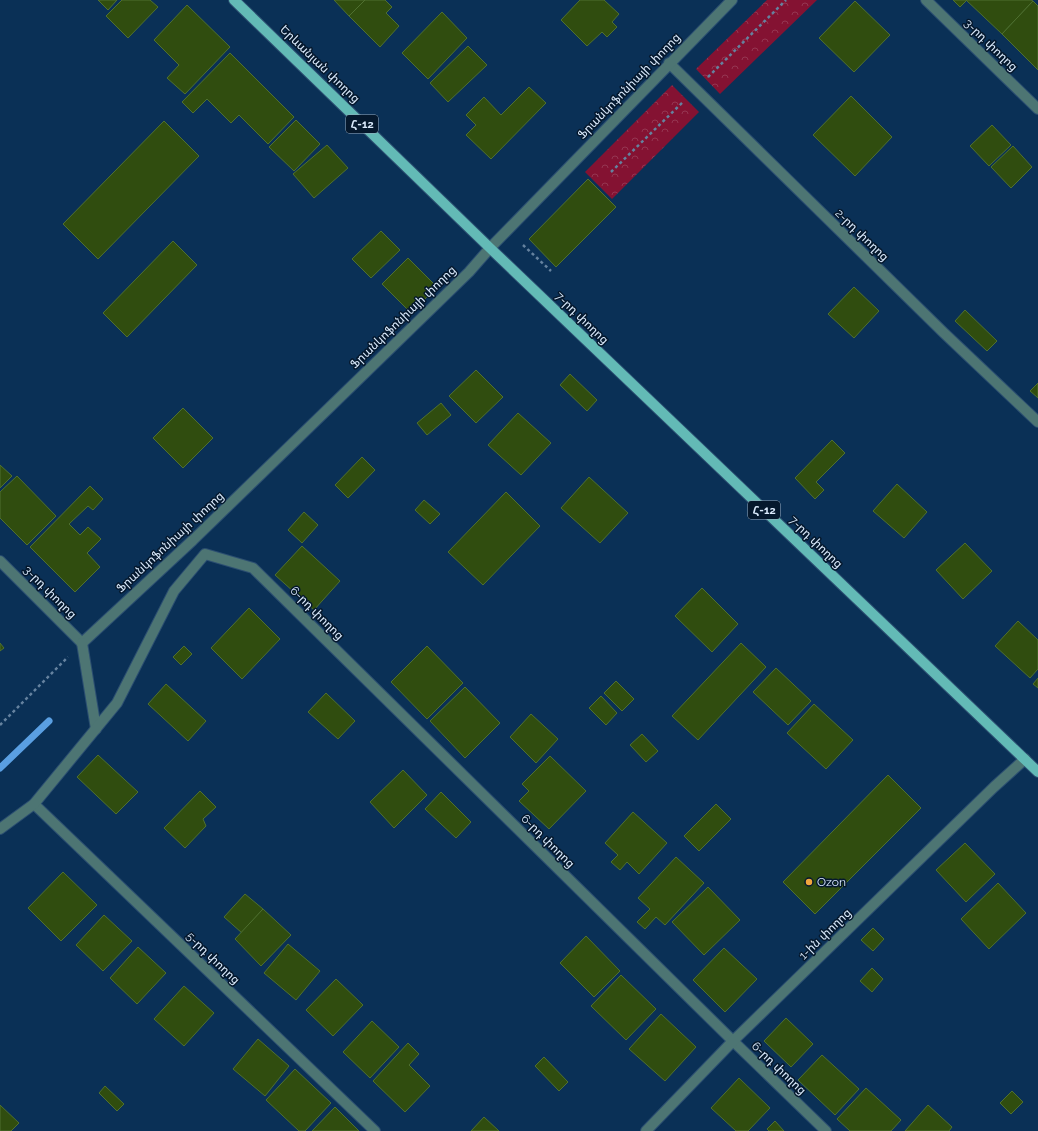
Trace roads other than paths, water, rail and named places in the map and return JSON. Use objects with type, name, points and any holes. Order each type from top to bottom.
[{"type":"main road","name":"Երևանյան փողոց","points":[[234,0],[490,248]]},
{"type":"main road","name":"7-րդ փողոց","points":[[490,248],[1038,772]]},
{"type":"street","name":"Ֆրանկոֆոնիայի փողոց","points":[[82,643],[193,540],[469,272],[490,248],[732,0]]},
{"type":"street","name":"3-րդ փողոց","points":[[926,0],[1038,109]]},
{"type":"street","name":"2-րդ փողոց","points":[[669,64],[944,333],[1038,422]]},
{"type":"street","points":[[0,829],[34,804],[117,703],[174,591],[204,554],[193,540]]},
{"type":"street","name":"6-րդ փողոց","points":[[204,554],[253,568],[826,1131]]},
{"type":"street","name":"3-րդ փողոց","points":[[0,561],[82,643]]},
{"type":"street","points":[[82,643],[96,729]]},
{"type":"street","name":"1-ին փողոց","points":[[646,1131],[733,1041],[994,787],[1025,759]]},
{"type":"street","name":"5-րդ փողոց","points":[[34,804],[375,1131]]},
{"type":"waterway","points":[[0,768],[49,721]]},
{"type":"place","name":"Ozon","points":[[809,882]]}]
